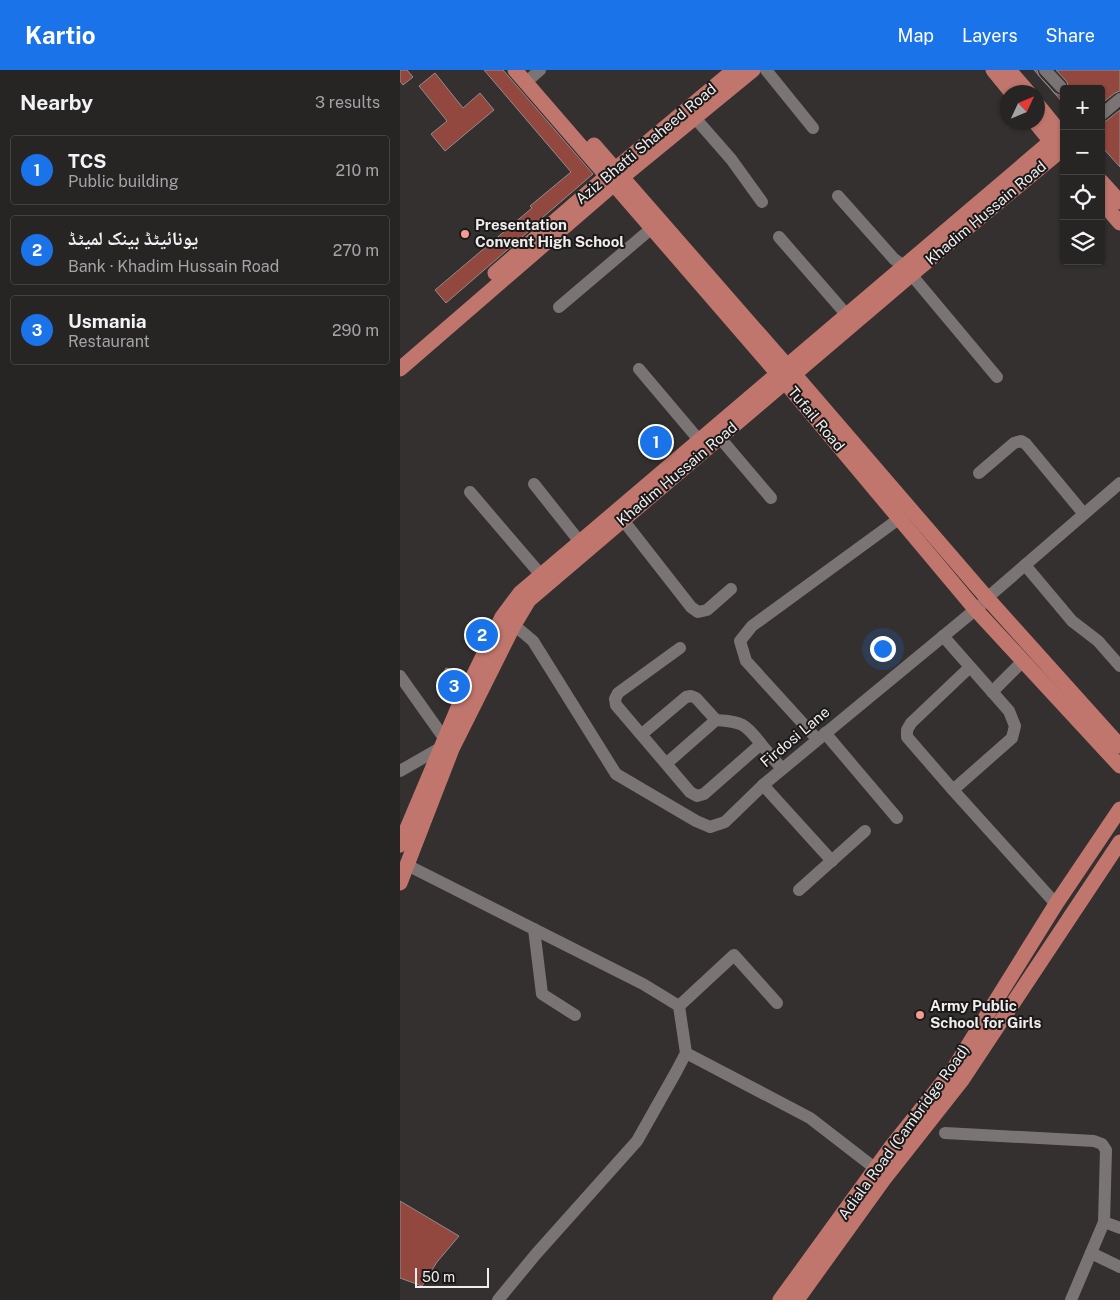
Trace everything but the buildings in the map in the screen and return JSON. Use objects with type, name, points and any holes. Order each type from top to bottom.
[{"type":"main road","name":"Tufail Road","points":[[515,70],[615,177],[981,603],[1023,661],[1120,766]]},
{"type":"main road","name":"Aziz Bhatti Shaheed Road","points":[[400,356],[615,177],[695,118],[752,70]]},
{"type":"main road","points":[[993,70],[1005,85]]},
{"type":"main road","points":[[1009,70],[1022,85]]},
{"type":"main road","name":"Aziz Bhatti Shaheed Road","points":[[400,369],[732,71]]},
{"type":"main road","name":"Tufail Road","points":[[532,72],[615,177],[652,228],[786,374],[900,518],[1120,746]]},
{"type":"main road","points":[[1045,118],[1060,147]]},
{"type":"main road","points":[[1043,130],[1060,147]]},
{"type":"main road","name":"Khadim Hussain Road","points":[[400,883],[460,703],[502,617],[520,593],[699,440],[786,374],[908,270],[1060,147]]},
{"type":"main road","points":[[1105,185],[1120,202]]},
{"type":"main road","points":[[1105,206],[1120,223]]},
{"type":"main road","name":"Khadim Hussain Road","points":[[400,845],[446,745],[529,600],[720,438],[846,314],[908,270]]},
{"type":"main road","name":"Adiala Road (Cambridge Road)","points":[[780,1300],[876,1168],[954,1068],[1056,904],[1120,809]]},
{"type":"main road","name":"Adiala Road (Cambridge Road)","points":[[797,1300],[884,1179],[962,1080],[1120,842]]},
{"type":"street","points":[[766,70],[813,128]]},
{"type":"street","points":[[1045,70],[1060,86]]},
{"type":"street","points":[[1105,112],[1120,99]]},
{"type":"street","points":[[695,118],[731,159],[762,202]]},
{"type":"street","points":[[838,196],[894,259],[908,270],[997,377]]},
{"type":"street","points":[[559,306],[652,228]]},
{"type":"street","points":[[779,237],[846,314]]},
{"type":"street","points":[[639,368],[699,440]]},
{"type":"street","points":[[720,438],[771,498]]},
{"type":"street","points":[[979,473],[1014,443],[1021,441],[1026,444],[1084,514]]},
{"type":"street","name":"Firdosi Lane","points":[[514,625],[533,641],[616,774],[696,821],[710,827],[724,822],[763,785],[943,636],[1120,483]]},
{"type":"street","points":[[534,484],[580,542]]},
{"type":"street","points":[[470,492],[541,575]]},
{"type":"street","points":[[897,818],[821,736],[746,661],[740,641],[752,626],[900,518]]},
{"type":"street","points":[[623,520],[691,607],[698,612],[707,610],[731,589]]},
{"type":"street","points":[[1025,565],[1072,621],[1098,641],[1120,666]]},
{"type":"street","points":[[943,636],[1009,711],[1015,726],[1012,738],[953,790]]},
{"type":"street","points":[[680,648],[618,693],[615,699],[616,705],[690,792],[697,796],[704,794],[761,744]]},
{"type":"street","points":[[992,692],[1023,661]]},
{"type":"street","points":[[970,667],[911,723],[907,730],[907,737],[1056,904]]},
{"type":"street","points":[[400,771],[446,745],[401,679]]},
{"type":"street","points":[[642,734],[686,697],[691,696],[696,698],[716,720]]},
{"type":"street","points":[[667,763],[716,720],[736,721],[749,729],[782,769]]},
{"type":"street","points":[[763,785],[832,861]]},
{"type":"street","points":[[799,890],[865,831]]},
{"type":"street","points":[[407,866],[643,984],[679,1006]]},
{"type":"street","points":[[534,929],[542,994],[575,1015]]},
{"type":"street","points":[[679,1006],[734,955],[777,1003]]},
{"type":"street","points":[[498,1300],[536,1254],[637,1141],[686,1053],[679,1006]]},
{"type":"street","points":[[686,1053],[810,1118],[876,1168]]},
{"type":"street","points":[[945,1133],[1094,1140],[1102,1144],[1106,1150],[1104,1222],[1071,1300]]},
{"type":"street","points":[[1104,1222],[1120,1228]]},
{"type":"street","points":[[1091,1253],[1120,1267]]},
{"type":"place","name":"Presentation Convent High School","points":[[465,234]]},
{"type":"place","name":"TCS","points":[[656,442]]},
{"type":"place","name":"یونائیٹڈ بینک لمیٹڈ","points":[[482,635]]},
{"type":"place","name":"Usmania","points":[[454,686]]},
{"type":"place","name":"Army Public School for Girls","points":[[920,1015]]}]
